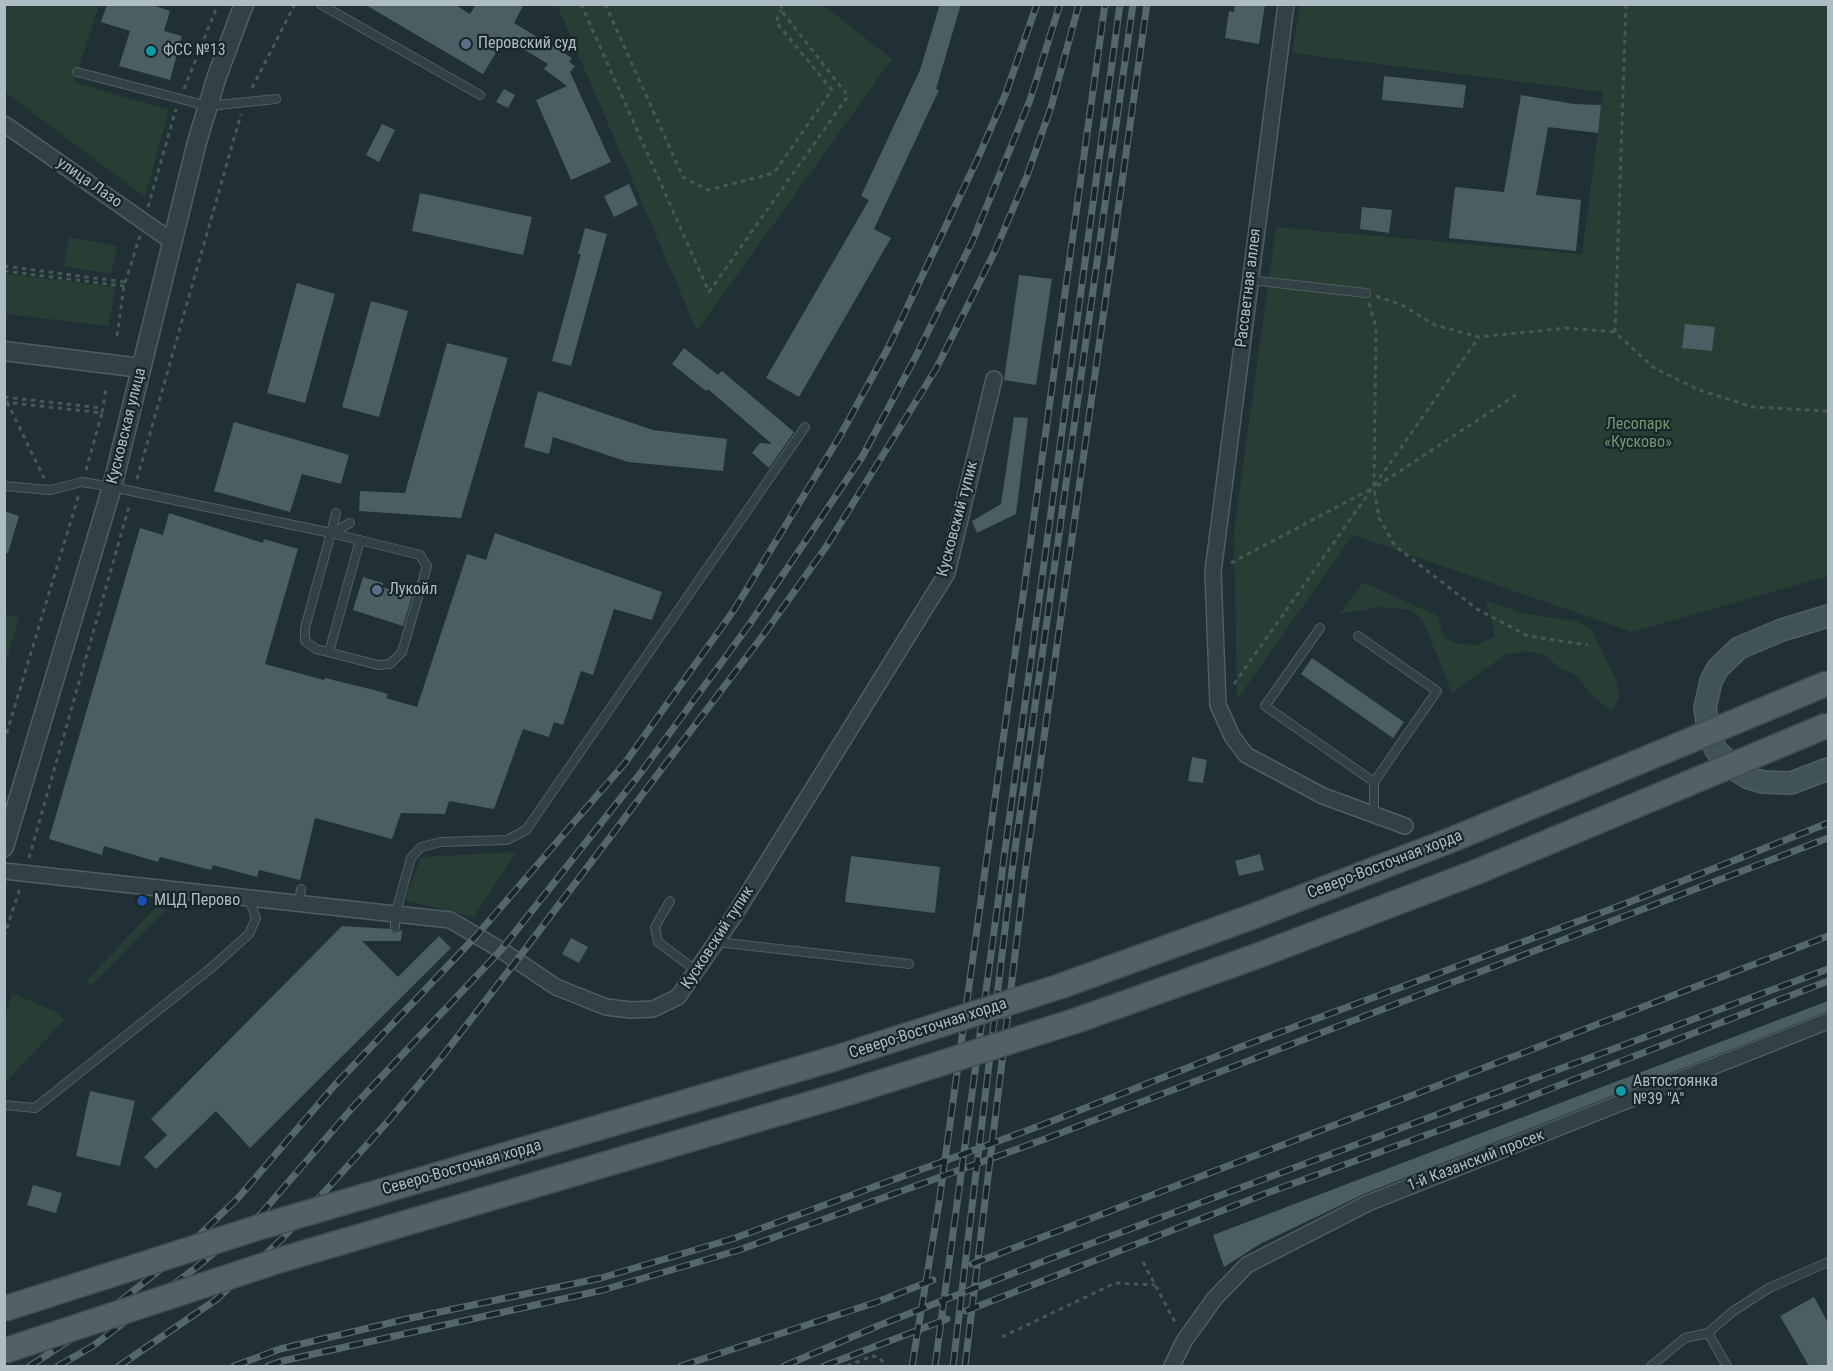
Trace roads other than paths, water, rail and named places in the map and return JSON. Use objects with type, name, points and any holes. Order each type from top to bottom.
[{"type":"main road","points":[[1828,616],[1782,630],[1739,648],[1728,657],[1715,674],[1705,708],[1709,733],[1716,750],[1731,766],[1749,778],[1777,784],[1791,783],[1828,769]]},
{"type":"main road","name":"Северо-Восточная хорда","points":[[4,1309],[262,1226],[836,1058],[1060,986],[1254,916],[1450,840],[1828,683]]},
{"type":"main road","points":[[4,1351],[277,1261],[847,1093],[1078,1020],[1257,956],[1479,872],[1828,725]]},
{"type":"street","name":"Кусковская улица","points":[[4,847],[14,802],[112,487],[208,106],[244,4]]},
{"type":"street","name":"Рассветная аллея","points":[[1286,4],[1213,573],[1218,705],[1232,736],[1246,755],[1323,796],[1374,817]]},
{"type":"street","name":"улица Лазо","points":[[4,124],[173,242]]},
{"type":"street","points":[[4,351],[141,368]]},
{"type":"street","name":"Кусковский тупик","points":[[4,871],[249,899],[300,897],[395,921],[450,920],[501,950],[556,987],[606,1007],[631,1010],[653,1009],[678,997],[698,972],[947,573],[994,379]]},
{"type":"street","points":[[1374,817],[1405,826]]},
{"type":"street","name":"1-й Казанский просек","points":[[1172,1366],[1184,1341],[1215,1298],[1247,1265],[1368,1203],[1828,1021]]},
{"type":"lane","points":[[320,4],[480,95]]},
{"type":"lane","points":[[77,72],[208,106],[276,99]]},
{"type":"lane","points":[[1251,280],[1366,293]]},
{"type":"lane","points":[[395,921],[411,858],[421,848],[441,842],[507,840],[526,830],[806,428]]},
{"type":"lane","points":[[4,486],[50,490],[82,482],[331,533],[420,555],[427,566],[402,652],[395,661],[378,665],[308,645],[304,632],[331,533],[336,513]]},
{"type":"lane","points":[[331,533],[350,523]]},
{"type":"lane","points":[[329,652],[360,540]]},
{"type":"lane","points":[[1320,628],[1265,706],[1374,782]]},
{"type":"lane","points":[[1358,636],[1437,691],[1374,782],[1374,817]]},
{"type":"lane","points":[[4,1105],[35,1108],[211,968],[249,934],[256,918],[249,899]]},
{"type":"lane","points":[[670,901],[655,927],[658,942],[698,972]]},
{"type":"lane","points":[[715,942],[909,964]]},
{"type":"lane","points":[[1650,1366],[1685,1338],[1708,1333],[1732,1312],[1769,1288],[1828,1262]]},
{"type":"lane","points":[[1708,1333],[1727,1366]]},
{"type":"railway","points":[[30,1366],[83,1331],[182,1252],[239,1197],[334,1086],[477,935],[625,763],[734,610],[840,436],[888,348],[978,158],[1006,93],[1037,4]]},
{"type":"railway","points":[[58,1366],[93,1346],[198,1266],[260,1215],[353,1107],[501,950],[639,775],[749,625],[862,457],[914,360],[973,240],[1030,100],[1060,4]]},
{"type":"railway","points":[[119,1366],[217,1299],[282,1239],[390,1119],[517,960],[764,634],[826,547],[936,369],[995,251],[1027,176],[1051,107],[1079,4]]},
{"type":"railway","points":[[912,1366],[939,1203],[1105,4]]},
{"type":"railway","points":[[935,1366],[1120,4]]},
{"type":"railway","points":[[953,1366],[1012,871],[1133,4]]},
{"type":"railway","points":[[965,1366],[1025,873],[1147,4]]},
{"type":"railway","points":[[234,1366],[280,1349],[411,1318],[601,1278],[735,1238],[1042,1125],[1243,1046],[1622,905],[1828,823]]},
{"type":"railway","points":[[268,1366],[603,1290],[739,1250],[1045,1139],[1828,838]]},
{"type":"railway","points":[[972,1264],[1828,936]]},
{"type":"railway","points":[[784,1366],[880,1325],[1052,1258],[1828,969]]},
{"type":"railway","points":[[966,1311],[1267,1193],[1506,1106],[1828,981]]},
{"type":"railway","points":[[681,1366],[877,1302],[933,1280]]},
{"type":"railway","points":[[824,1366],[947,1319]]},
{"type":"place","name":"Перовский суд","points":[[466,44]]},
{"type":"place","name":"ФСС №13","points":[[151,51]]},
{"type":"place","name":"Лукойл","points":[[377,590]]},
{"type":"place","name":"МЦД Перово","points":[[142,901]]},
{"type":"place","name":"Автостоянка №39 \"А\"","points":[[1621,1091]]},
{"type":"park label","name":"Лесопарк «Кусково»","points":[[1638,434]]}]
